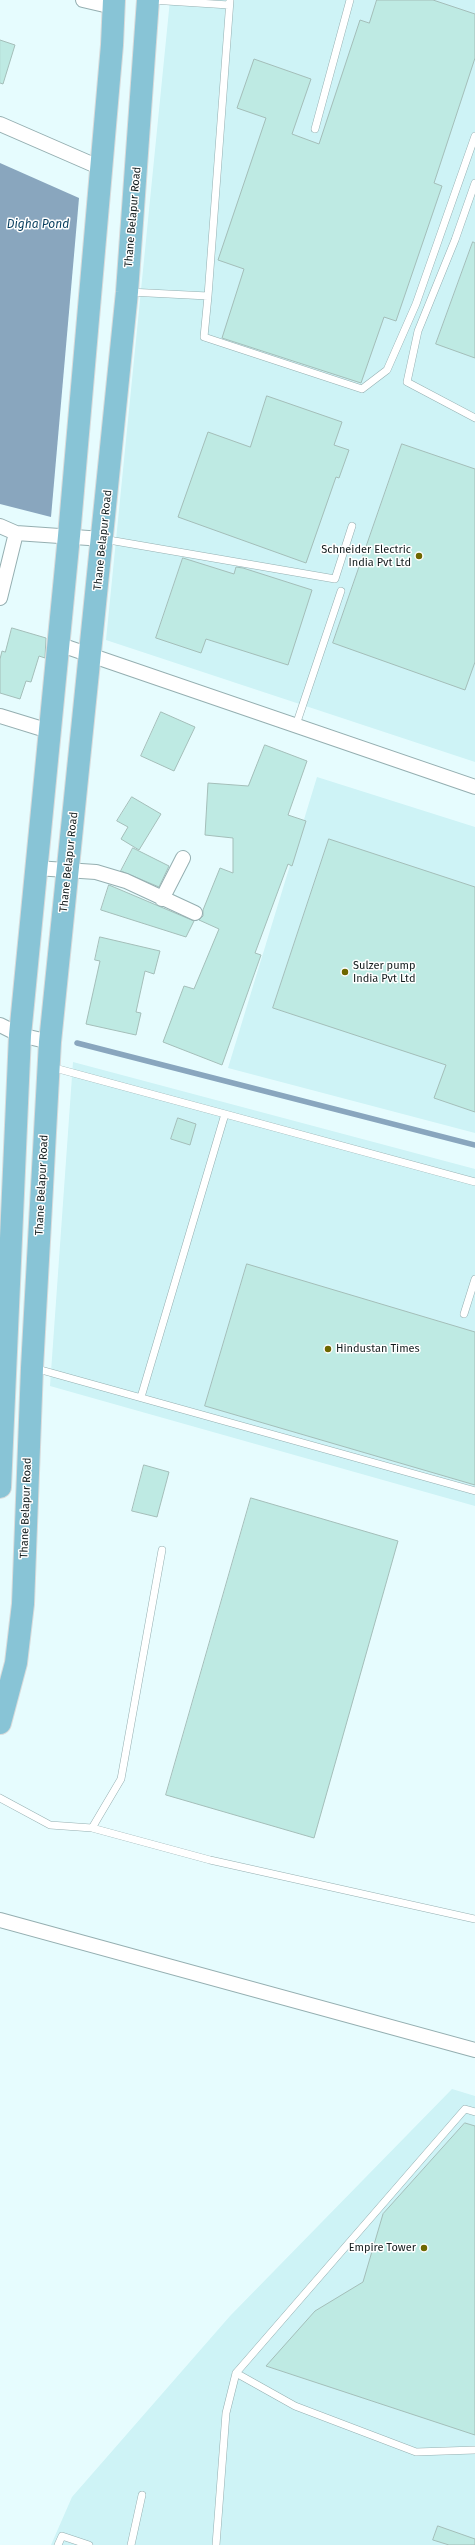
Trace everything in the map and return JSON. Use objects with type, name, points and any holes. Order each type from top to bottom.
[{"type":"main road","name":"Thane Belapur Road","points":[[0,1723],[16,1663],[23,1604],[32,1368],[50,1042],[103,539],[127,292],[148,0]]},
{"type":"main road","points":[[0,1488],[6,1197],[20,1035],[69,536],[102,168],[112,45],[113,3]]},
{"type":"street","points":[[83,0],[113,3]]},
{"type":"street","points":[[0,124],[102,168]]},
{"type":"street","points":[[0,526],[16,533],[103,539]]},
{"type":"street","points":[[0,598],[16,533]]},
{"type":"street","points":[[58,644],[475,787]]},
{"type":"street","points":[[0,716],[49,732]]},
{"type":"street","points":[[162,899],[184,858]]},
{"type":"street","points":[[36,868],[96,872],[194,913]]},
{"type":"street","points":[[0,1025],[20,1035],[50,1042]]},
{"type":"street","points":[[2,1360],[32,1368]]},
{"type":"street","points":[[0,1920],[475,2050]]},
{"type":"lane","points":[[148,0],[229,3],[204,336],[362,390],[387,370],[416,304],[475,136]]},
{"type":"lane","points":[[314,129],[350,0]]},
{"type":"lane","points":[[475,183],[455,240],[418,331],[407,382],[475,418]]},
{"type":"lane","points":[[127,292],[208,296]]},
{"type":"lane","points":[[103,539],[335,579],[352,526]]},
{"type":"lane","points":[[296,725],[341,591]]},
{"type":"lane","points":[[49,1067],[475,1182]]},
{"type":"lane","points":[[141,1397],[225,1114]]},
{"type":"lane","points":[[464,1314],[475,1279]]},
{"type":"lane","points":[[32,1368],[141,1397],[475,1491]]},
{"type":"lane","points":[[92,1828],[121,1779],[162,1550]]},
{"type":"lane","points":[[0,1798],[50,1825],[92,1828],[210,1860],[475,1919]]},
{"type":"lane","points":[[216,2545],[226,2413],[236,2373],[465,2109],[475,2112]]},
{"type":"lane","points":[[236,2373],[294,2406],[416,2452],[475,2450]]},
{"type":"lane","points":[[131,2545],[142,2495]]},
{"type":"lane","points":[[58,2545],[62,2536],[89,2545]]},
{"type":"shaded area","points":[[170,0],[475,0],[475,762],[106,640]]},
{"type":"shaded area","points":[[317,777],[475,827],[475,1133],[228,1068]]},
{"type":"shaded area","name":"Hindustan Times","points":[[73,1062],[475,1169],[475,1506],[50,1386]]},
{"type":"shaded area","points":[[452,2089],[475,2096],[475,2545],[51,2545],[72,2497],[230,2316]]},
{"type":"water","name":"Digha Pond","points":[[0,163],[79,198],[51,517],[0,504]]},
{"type":"building","points":[[377,0],[433,0],[475,14],[475,58],[434,183],[442,186],[396,321],[384,317],[361,383],[222,338],[244,269],[218,260],[266,118],[237,108],[254,59],[311,79],[292,134],[319,144],[360,20],[369,23]]},
{"type":"building","points":[[0,40],[15,45],[3,84],[0,83]]},
{"type":"building","points":[[473,242],[475,243],[475,358],[436,344]]},
{"type":"building","points":[[267,396],[342,422],[334,445],[349,450],[339,478],[336,477],[306,563],[178,517],[208,432],[250,447]]},
{"type":"building","name":"Schneider Electric India Pvt Ltd","points":[[402,444],[475,469],[475,662],[465,690],[333,643]]},
{"type":"building","points":[[183,558],[234,574],[236,567],[243,568],[312,590],[288,665],[206,639],[201,653],[156,638]]},
{"type":"building","points":[[12,628],[46,638],[45,658],[39,656],[31,682],[26,681],[20,699],[0,693],[0,659],[2,651],[5,652]]},
{"type":"building","points":[[161,712],[195,727],[174,771],[141,756]]},
{"type":"building","points":[[265,745],[307,761],[288,815],[306,821],[292,866],[288,864],[255,953],[261,955],[222,1065],[163,1042],[184,986],[194,989],[219,929],[199,920],[203,916],[203,910],[220,868],[233,873],[233,838],[205,835],[208,783],[248,786]]},
{"type":"building","points":[[132,797],[161,814],[139,850],[121,839],[128,827],[117,821]]},
{"type":"building","name":"Sulzer pump India Pvt Ltd","points":[[329,839],[475,887],[475,1112],[434,1098],[446,1065],[273,1008]]},
{"type":"building","points":[[133,848],[169,866],[159,887],[121,871]]},
{"type":"building","points":[[109,885],[194,921],[186,937],[101,910]]},
{"type":"building","points":[[100,937],[160,951],[154,974],[145,971],[136,1012],[141,1013],[136,1035],[86,1024],[100,961],[95,960]]},
{"type":"building","points":[[178,1118],[196,1124],[190,1145],[171,1139]]},
{"type":"building","points":[[247,1264],[475,1332],[475,1485],[205,1406]]},
{"type":"building","points":[[144,1465],[169,1472],[157,1517],[132,1511]]},
{"type":"building","points":[[251,1498],[398,1541],[314,1838],[166,1795]]},
{"type":"building","name":"Empire Tower","points":[[465,2123],[475,2126],[475,2435],[266,2366],[315,2311],[363,2282],[383,2214]]},
{"type":"building","points":[[438,2526],[475,2539],[475,2545],[449,2545],[433,2540]]},
{"type":"waterway","points":[[77,1043],[475,1145]]},
{"type":"place","name":"Schneider Electric India Pvt Ltd","points":[[419,556]]},
{"type":"place","name":"Sulzer pump India Pvt Ltd","points":[[345,972]]},
{"type":"place","name":"Hindustan Times","points":[[328,1349]]},
{"type":"place","name":"Empire Tower","points":[[424,2248]]}]
